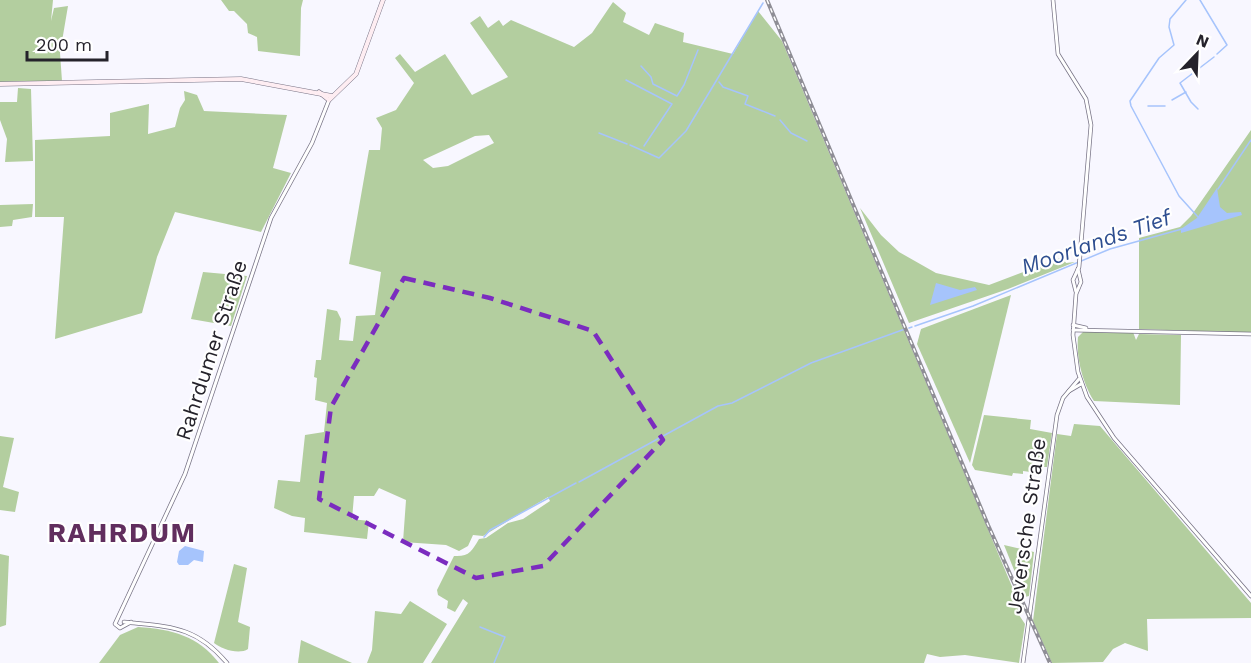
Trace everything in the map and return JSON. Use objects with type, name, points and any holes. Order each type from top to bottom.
[{"type":"main road","points":[[0,84],[241,80],[318,92],[331,98],[356,74],[383,0]]},
{"type":"street","points":[[1053,0],[1058,54],[1086,99],[1091,124],[1080,259],[1077,277],[1073,280],[1077,285]]},
{"type":"street","name":"Rahrdumer Straße","points":[[227,663],[208,644],[185,630],[161,624],[122,621],[122,610],[185,474],[271,218],[312,143],[331,98]]},
{"type":"street","points":[[1077,277],[1081,281],[1077,285],[1073,330],[1079,379],[1096,414],[1114,438],[1251,596]]},
{"type":"street","points":[[1073,325],[1089,328],[1251,334]]},
{"type":"street","points":[[1073,330],[1089,328]]},
{"type":"street","points":[[1074,340],[1081,330]]},
{"type":"street","name":"Jeversche Straße","points":[[1023,663],[1057,415],[1065,394],[1079,379]]},
{"type":"street","points":[[1065,394],[1081,384]]},
{"type":"highlighted area","points":[[404,278],[490,298],[593,331],[663,440],[543,566],[476,578],[319,499],[331,407]]},
{"type":"green space","points":[[0,0],[53,0],[51,21],[54,8],[68,6],[60,53],[62,81],[0,82]]},
{"type":"green space","points":[[221,0],[303,0],[300,56],[258,51],[257,37],[248,33],[247,24],[234,11],[229,11]]},
{"type":"green space","points":[[613,2],[626,13],[623,22],[649,35],[655,23],[684,33],[683,42],[733,54],[758,11],[782,41],[1019,603],[1019,615],[1025,624],[1019,663],[965,655],[940,657],[927,654],[924,663],[431,663],[468,603],[463,599],[455,612],[447,608],[448,601],[438,595],[437,590],[454,556],[467,554],[479,539],[486,538],[508,523],[523,519],[550,501],[548,497],[483,536],[473,535],[468,546],[459,551],[446,545],[403,542],[406,500],[379,488],[374,496],[354,496],[352,519],[369,521],[367,539],[304,532],[305,518],[292,516],[274,508],[278,480],[300,482],[305,435],[324,432],[327,403],[315,400],[317,378],[314,377],[316,360],[321,360],[327,309],[337,311],[341,319],[339,340],[353,341],[356,316],[375,315],[381,272],[349,264],[369,150],[380,150],[382,128],[376,118],[396,110],[414,83],[395,58],[400,54],[415,72],[445,54],[472,95],[508,77],[470,23],[480,16],[488,28],[499,20],[503,26],[511,20],[574,47],[592,33]],"holes":[[[489,135],[494,143],[448,166],[433,168],[423,160],[475,136]]]},
{"type":"green space","points":[[18,88],[31,89],[33,161],[5,162],[7,139],[0,120],[0,102],[17,102]]},
{"type":"green space","points":[[184,91],[197,95],[204,111],[287,115],[273,168],[291,173],[261,232],[175,212],[157,257],[142,313],[55,339],[64,217],[35,217],[35,140],[110,136],[110,113],[149,104],[148,134],[175,127],[180,108],[185,100]]},
{"type":"green space","points":[[1251,130],[1251,333],[1139,329],[1139,238],[1180,227],[1191,216]]},
{"type":"green space","points":[[33,204],[32,217],[13,220],[12,226],[0,227],[0,205]]},
{"type":"green space","points":[[860,208],[881,235],[899,252],[936,273],[989,285],[1063,257],[1066,263],[1075,262],[1008,289],[909,323]]},
{"type":"green space","points":[[203,272],[247,276],[231,326],[191,319]]},
{"type":"green space","points":[[1011,295],[970,463],[917,344],[921,329]]},
{"type":"green space","points":[[1084,331],[1133,332],[1136,340],[1139,334],[1181,335],[1180,405],[1094,401],[1079,362],[1078,337]]},
{"type":"green space","points":[[984,415],[1031,420],[1030,429],[1052,433],[1047,467],[1039,467],[1038,473],[1023,471],[1023,474],[1013,473],[1012,476],[975,470],[972,465]]},
{"type":"green space","points":[[1074,424],[1100,426],[1251,603],[1251,618],[1147,619],[1148,651],[1125,643],[1113,649],[1103,662],[1052,663],[1033,621],[1057,434],[1071,436]]},
{"type":"green space","points":[[0,436],[14,438],[3,487],[19,492],[15,512],[0,510]]},
{"type":"green space","points":[[1004,545],[1034,552],[1029,596],[1025,597]]},
{"type":"green space","points":[[0,554],[9,556],[6,625],[0,627]]},
{"type":"green space","points":[[234,564],[247,568],[238,622],[250,627],[248,649],[244,651],[225,649],[214,643]]},
{"type":"green space","points":[[410,601],[447,624],[423,663],[367,663],[372,650],[375,611],[401,614]]},
{"type":"green space","points":[[138,627],[173,632],[193,640],[219,663],[99,663],[120,635]]},
{"type":"green space","points":[[301,640],[352,663],[298,663]]},
{"type":"water","points":[[1217,188],[1220,207],[1227,213],[1241,212],[1242,215],[1181,233],[1181,229],[1197,218]]},
{"type":"water","points":[[936,283],[960,290],[975,287],[977,290],[930,305]]},
{"type":"water","points":[[185,546],[204,551],[203,562],[194,560],[188,565],[179,565],[177,562],[179,551]]},
{"type":"waterway","points":[[1186,0],[1170,19],[1169,27],[1174,45],[1159,58],[1130,101],[1179,196],[1198,217]]},
{"type":"waterway","points":[[1200,0],[1227,45],[1217,54]]},
{"type":"waterway","points":[[630,145],[659,158],[686,131],[763,3]]},
{"type":"waterway","points":[[641,66],[651,77],[653,84],[677,96],[698,50]]},
{"type":"waterway","points":[[1198,109],[1180,83],[1214,57]]},
{"type":"waterway","points":[[626,80],[672,104],[644,146]]},
{"type":"waterway","points":[[719,82],[723,87],[748,96],[745,104],[775,116]]},
{"type":"waterway","points":[[1172,100],[1186,92]]},
{"type":"waterway","points":[[1148,106],[1165,106]]},
{"type":"waterway","points":[[780,120],[791,133],[807,141]]},
{"type":"waterway","points":[[599,133],[627,144]]},
{"type":"waterway","name":"Moorlands Tief","points":[[1218,189],[1251,140]]},
{"type":"waterway","name":"Moorlands Tief","points":[[915,326],[973,306],[1110,249],[1182,229]]},
{"type":"waterway","name":"Moorlands Tief","points":[[579,482],[718,406],[732,403],[811,363],[905,329]]},
{"type":"waterway","name":"Moorlands Tief","points":[[484,537],[490,530],[576,483]]},
{"type":"waterway","points":[[480,627],[505,637],[494,663]]},
{"type":"railway","points":[[767,0],[988,525],[1050,663]]},
{"type":"district","name":"RAHRDUM","points":[[122,533]]}]
